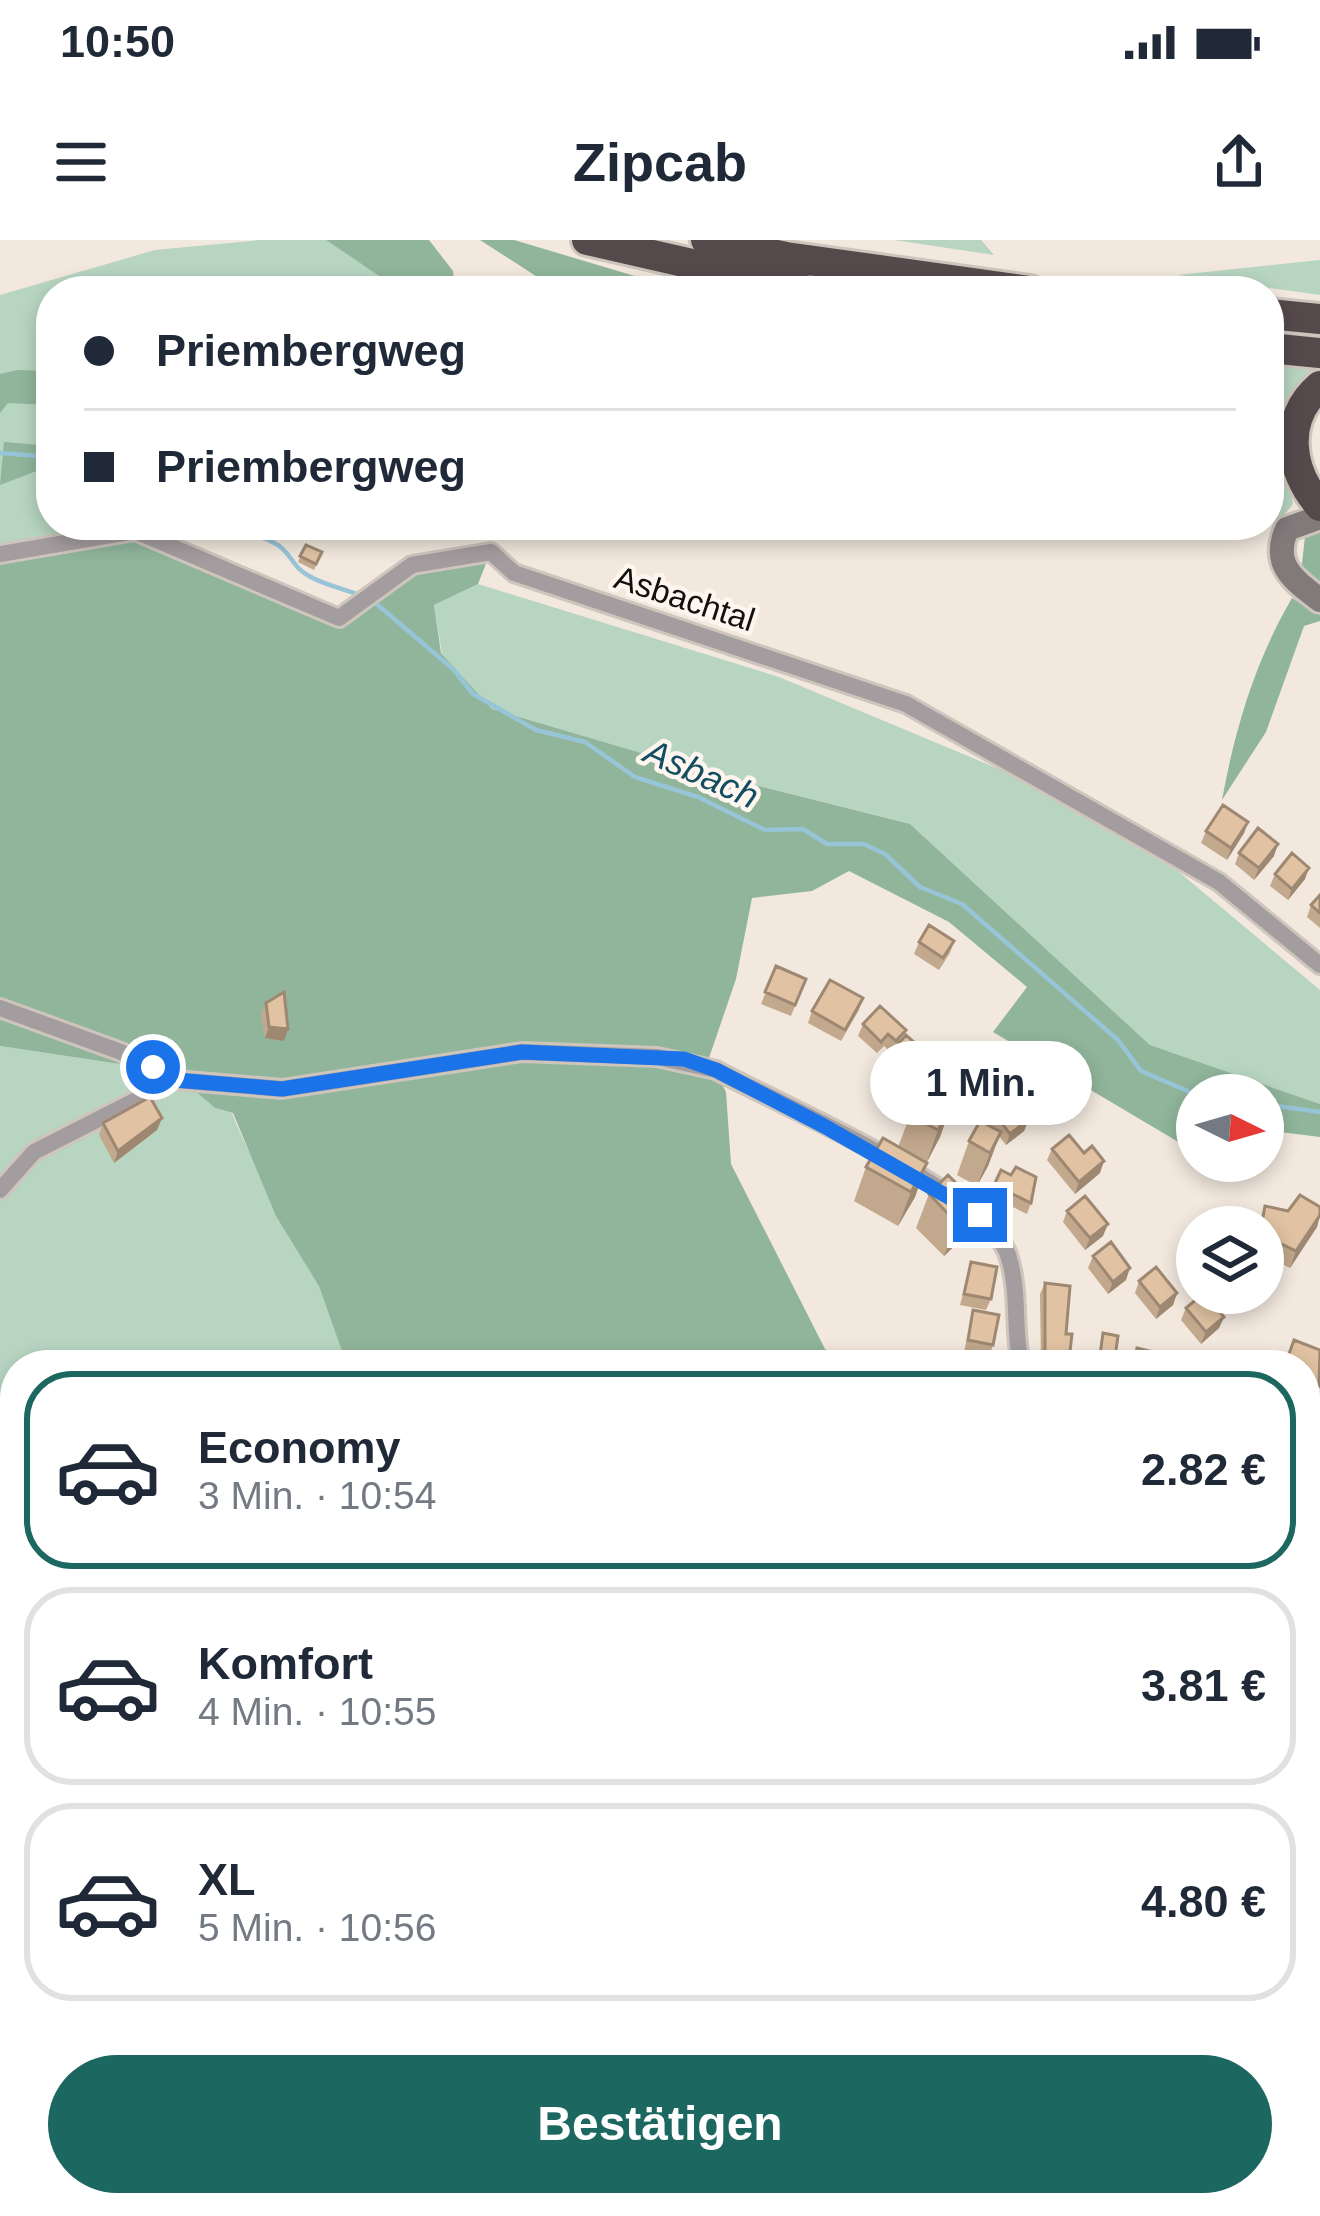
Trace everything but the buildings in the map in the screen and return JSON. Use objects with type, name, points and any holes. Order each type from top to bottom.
[{"type":"highway","points":[[586,240],[732,276]]},
{"type":"highway","points":[[706,240],[786,257],[922,276]]},
{"type":"highway","points":[[1284,315],[1320,319]]},
{"type":"highway","points":[[1284,349],[1320,353]]},
{"type":"highway","points":[[1320,386],[1299,412],[1293,448],[1300,478],[1320,506]]},
{"type":"main road","points":[[1320,517],[1287,529],[1281,560],[1288,576],[1320,600]]},
{"type":"street","name":"Asbachtal","points":[[0,554],[69,540]]},
{"type":"street","name":"Asbachtal","points":[[150,540],[339,618],[412,565],[491,552],[514,573],[906,704],[1219,882],[1320,965]]},
{"type":"street","points":[[0,1008],[121,1052],[175,1080],[282,1089],[522,1052],[700,1063],[916,1175],[991,1225],[1008,1255],[1019,1350]]},
{"type":"street","points":[[0,1190],[34,1152],[175,1080]]},
{"type":"green space","points":[[260,240],[326,240],[379,276],[65,276],[155,250]]},
{"type":"green space","points":[[326,240],[429,240],[454,276],[379,276]]},
{"type":"green space","points":[[480,240],[514,240],[635,276],[536,276]]},
{"type":"green space","points":[[894,240],[981,240],[994,255]]},
{"type":"green space","points":[[1320,260],[1320,295],[1284,290],[1284,276],[1178,275]]},
{"type":"green space","points":[[36,285],[36,540],[51,540],[0,549],[0,295]]},
{"type":"green space","points":[[1284,364],[1317,367],[1295,399],[1287,431],[1293,504],[1284,515]]},
{"type":"green space","points":[[36,371],[36,404],[8,403],[0,413],[0,374]]},
{"type":"green space","points":[[4,442],[36,445],[36,471],[0,485]]},
{"type":"green space","points":[[1320,529],[1320,586],[1301,573],[1305,536]]},
{"type":"green space","points":[[89,540],[140,540],[338,621],[399,575],[489,556],[478,584],[434,605],[441,653],[492,709],[723,777],[910,824],[1150,1045],[1234,1074],[1176,1074],[1176,1141],[993,1032],[1027,987],[949,922],[849,871],[812,891],[752,898],[736,979],[709,1058],[726,1092],[731,1164],[827,1350],[342,1350],[319,1286],[276,1216],[233,1113],[215,1108],[173,1072],[0,1046],[0,558]]},
{"type":"green space","points":[[478,584],[779,677],[999,769],[1179,872],[1320,990],[1320,1104],[1284,1092],[1284,1074],[1234,1074],[1150,1045],[910,824],[723,777],[492,709],[442,654],[434,605]]},
{"type":"green space","points":[[1292,598],[1320,615],[1320,621],[1304,626],[1266,732],[1222,800],[1248,696]]},
{"type":"green space","points":[[0,1046],[173,1072],[215,1108],[232,1113],[316,1276],[344,1350],[0,1350]]},
{"type":"green space","points":[[1284,1092],[1320,1104],[1320,1137],[1284,1133]]},
{"type":"waterway","name":"Asbach","points":[[0,453],[36,456]]},
{"type":"waterway","name":"Asbach","points":[[268,540],[309,576],[362,596]]},
{"type":"waterway","name":"Asbach","points":[[372,600],[454,670],[473,694],[536,730],[585,742],[635,777],[698,797],[765,830],[803,829],[827,844],[864,844],[885,854],[920,887],[962,904],[1118,1040],[1141,1071],[1176,1086]]},
{"type":"waterway","name":"Asbach","points":[[1284,1107],[1320,1112]]},
{"type":"route","points":[[153,1067],[175,1080],[282,1089],[522,1052],[684,1059],[716,1070],[824,1126],[980,1215]]}]
